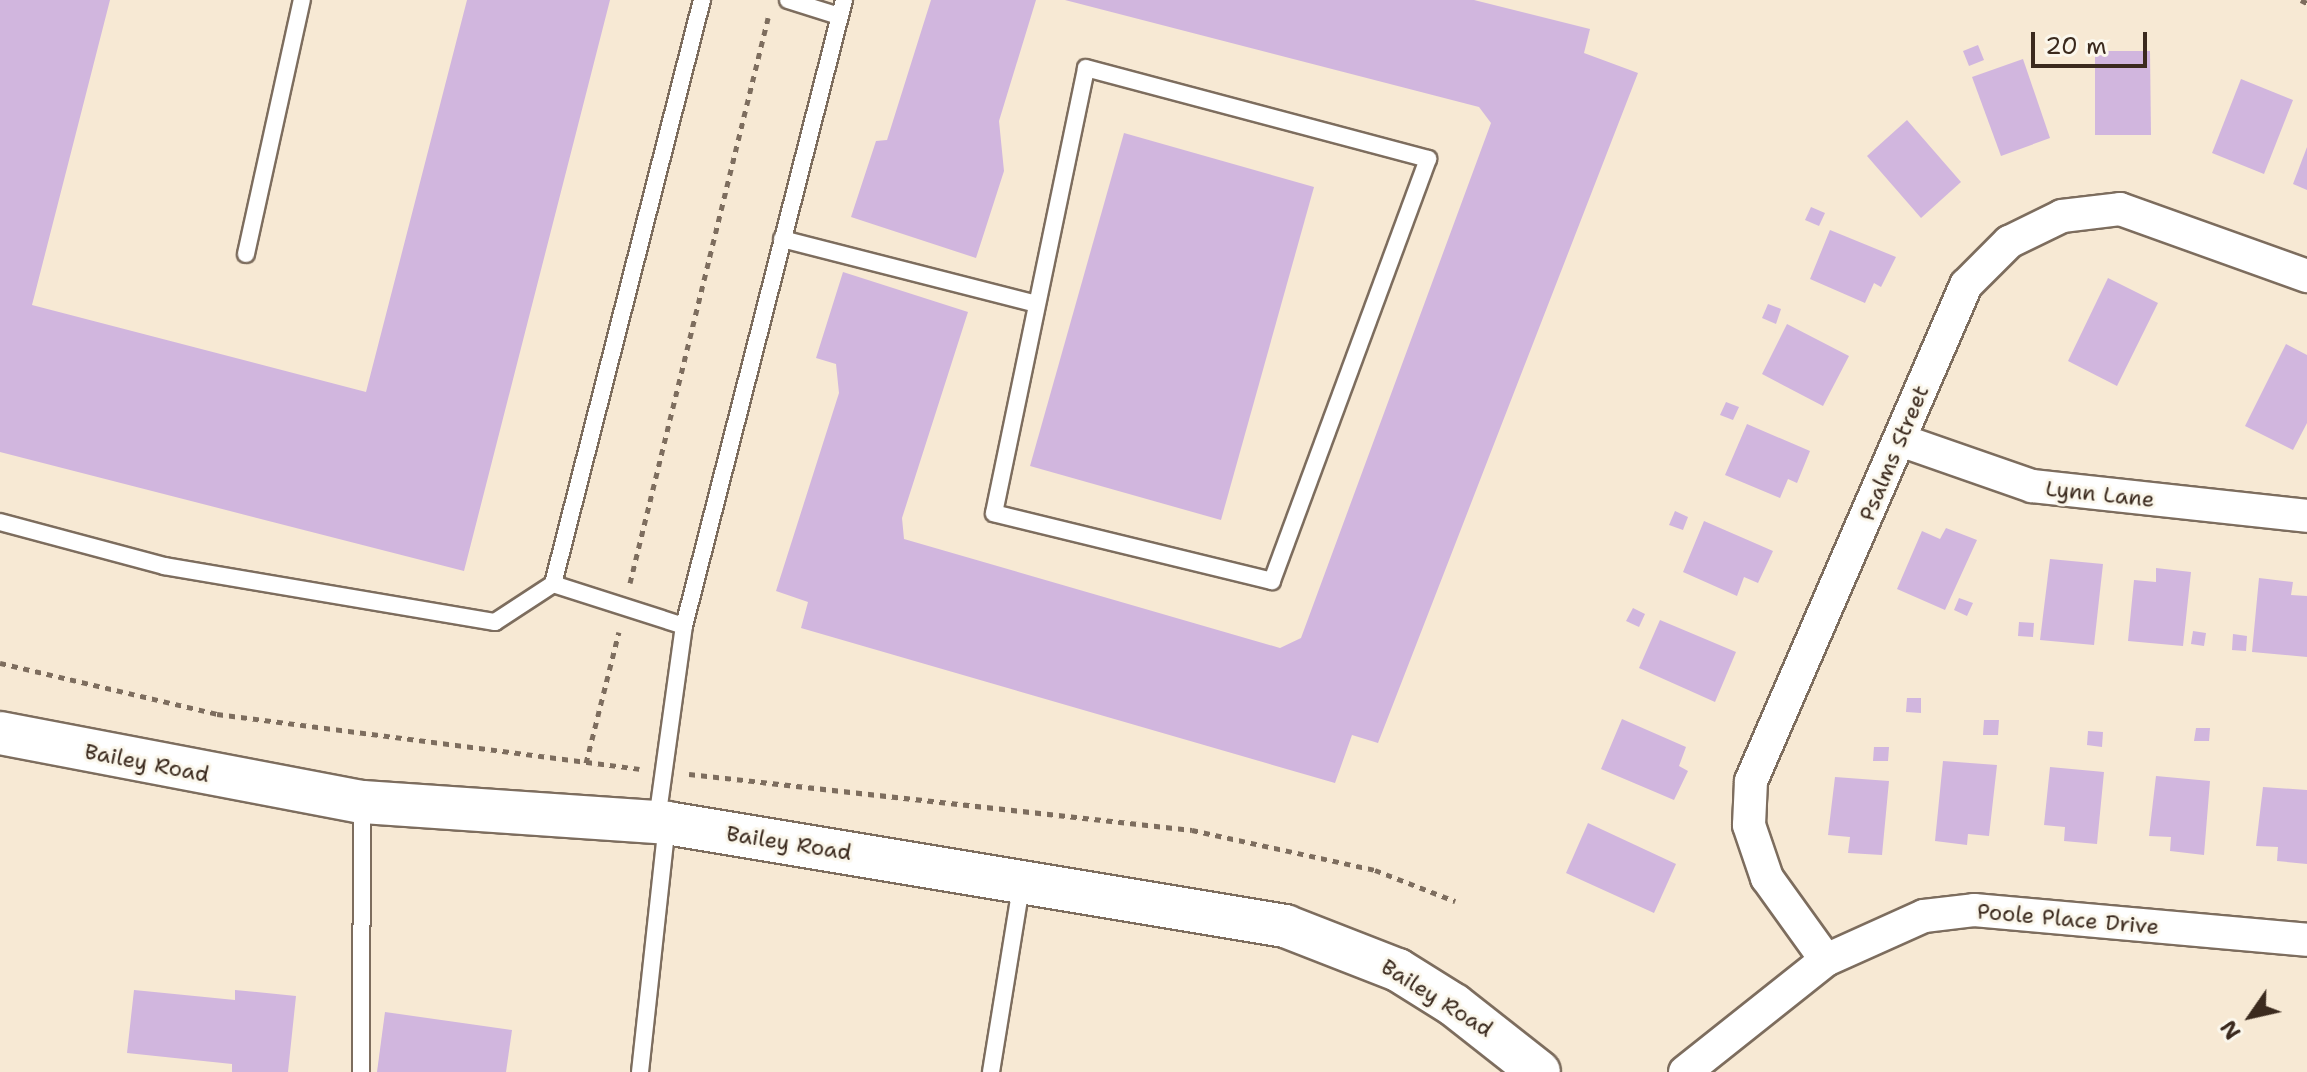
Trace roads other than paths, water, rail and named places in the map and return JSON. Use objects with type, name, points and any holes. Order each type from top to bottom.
[{"type":"street","name":"Psalms Street","points":[[1826,960],[1767,878],[1749,825],[1751,781],[1966,285],[2009,242],[2062,216],[2120,209],[2307,276]]},
{"type":"street","name":"Lynn Lane","points":[[1900,440],[2032,486],[2307,516]]},
{"type":"street","name":"Bailey Road","points":[[0,733],[362,802],[662,822],[1241,917],[1344,945],[1398,970],[1454,1005],[1539,1072]]},
{"type":"street","name":"Poole Place Drive","points":[[1685,1072],[1826,960],[1924,916],[1974,910],[2307,940]]},
{"type":"lane","points":[[246,254],[302,0]]},
{"type":"lane","points":[[0,522],[164,566],[495,622],[553,584],[702,0]]},
{"type":"lane","points":[[640,1072],[662,822],[684,626],[841,8],[788,0]]},
{"type":"lane","points":[[1086,68],[1428,159],[1272,581],[994,513],[1034,303],[1086,68]]},
{"type":"lane","points":[[782,239],[1034,303]]},
{"type":"lane","points":[[553,584],[684,626]]},
{"type":"lane","points":[[361,1072],[362,802]]},
{"type":"lane","points":[[991,1072],[1023,880]]}]
